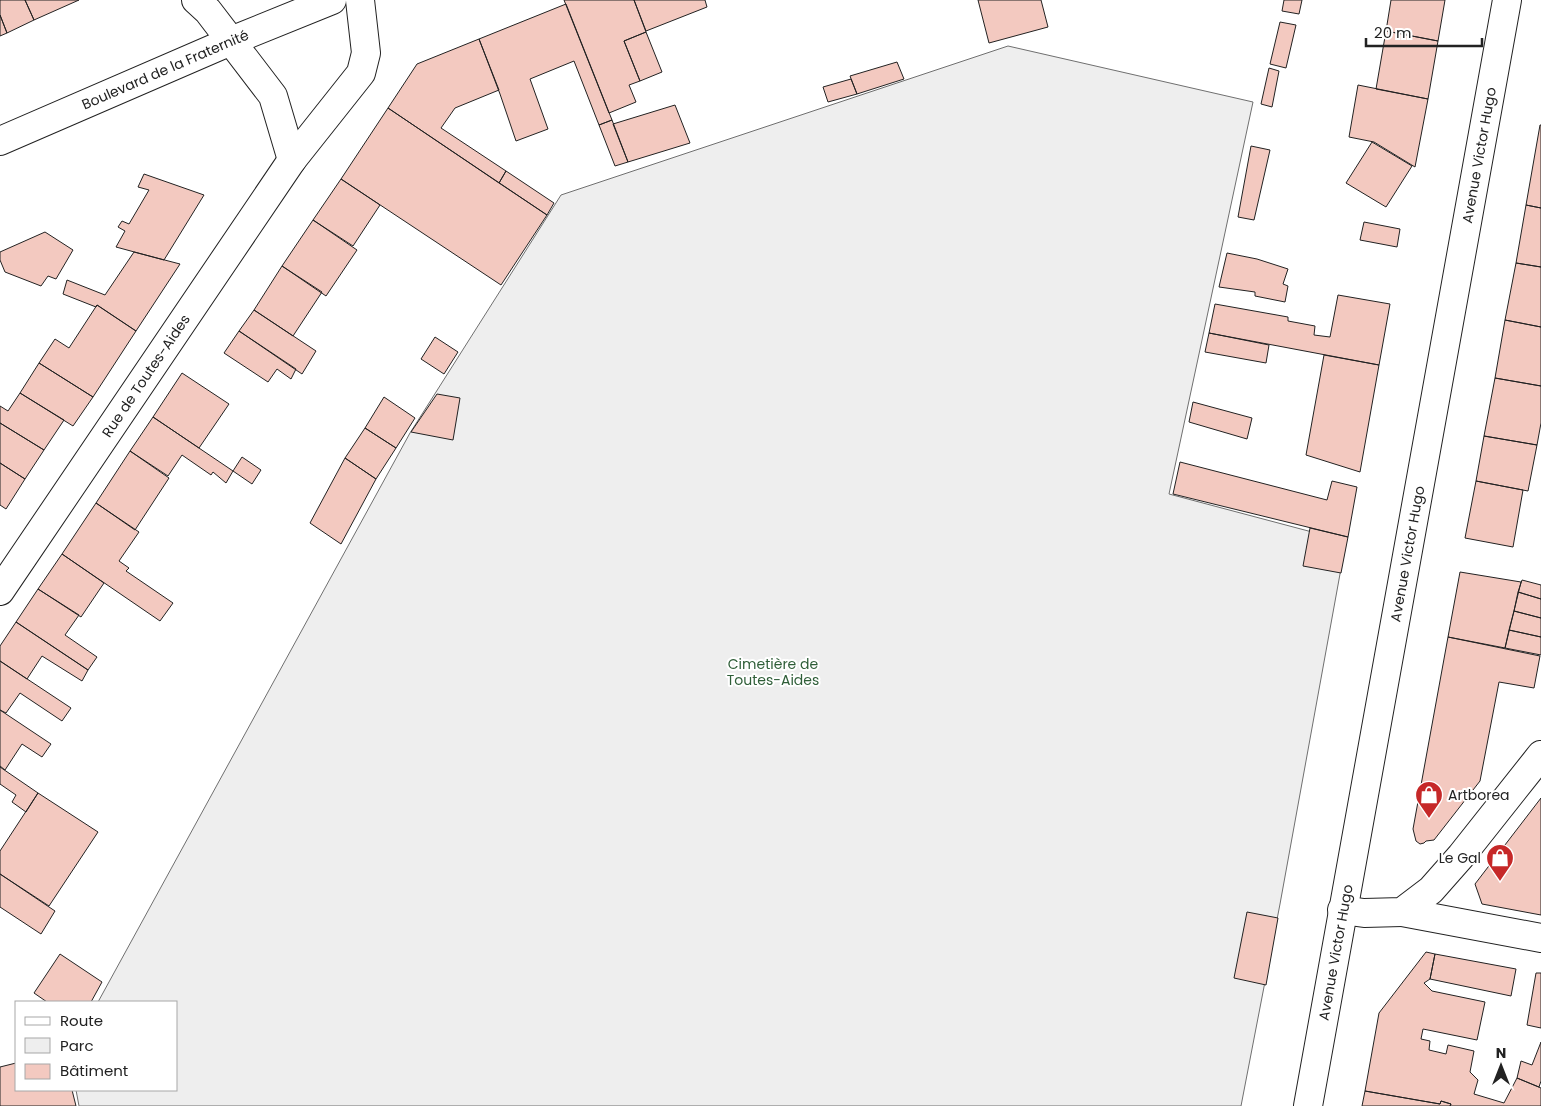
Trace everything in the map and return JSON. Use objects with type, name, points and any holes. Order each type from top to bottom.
[{"type":"street","points":[[196,0],[208,11],[273,96],[292,160]]},
{"type":"street","name":"Boulevard de la Fraternité","points":[[0,141],[231,41],[332,0]]},
{"type":"street","name":"Rue de Toutes-Aides","points":[[0,591],[292,160],[361,73],[366,53],[360,0]]},
{"type":"street","name":"Avenue Victor Hugo","points":[[1308,1106],[1507,0]]},
{"type":"street","points":[[1402,912],[1431,890],[1461,856],[1541,755]]},
{"type":"street","points":[[1342,910],[1364,913],[1402,912],[1541,938]]},
{"type":"green space","name":"Cimetière de Toutes-Aides","points":[[1008,46],[1253,102],[1169,494],[1346,541],[1241,1106],[79,1106],[76,1091],[178,1091],[178,1001],[99,1001],[410,433],[561,195]]},
{"type":"building","points":[[0,0],[25,0],[34,20],[7,33],[0,15]]},
{"type":"building","points":[[25,0],[79,0],[34,20]]},
{"type":"building","points":[[564,0],[634,0],[646,32],[624,41],[640,81],[629,85],[636,102],[609,113]]},
{"type":"building","points":[[634,0],[705,0],[707,7],[646,31]]},
{"type":"building","points":[[978,0],[1041,0],[1048,27],[989,43]]},
{"type":"building","points":[[1284,0],[1302,0],[1299,14],[1282,11]]},
{"type":"building","points":[[1391,0],[1445,0],[1438,41],[1386,31]]},
{"type":"building","points":[[566,4],[612,120],[599,125],[574,61],[530,79],[548,129],[516,141],[479,39]]},
{"type":"building","points":[[0,15],[7,33],[0,36]]},
{"type":"building","points":[[1280,22],[1296,25],[1286,68],[1270,64]]},
{"type":"building","points":[[1386,31],[1438,41],[1428,99],[1376,89]]},
{"type":"building","points":[[646,32],[662,72],[640,81],[624,41]]},
{"type":"building","points":[[479,39],[499,90],[455,108],[441,128],[506,171],[499,183],[388,108],[417,64]]},
{"type":"building","points":[[897,62],[904,79],[857,94],[850,76]]},
{"type":"building","points":[[1269,68],[1279,71],[1272,107],[1261,104]]},
{"type":"building","points":[[851,79],[857,94],[828,102],[823,87]]},
{"type":"building","points":[[1358,85],[1428,99],[1415,167],[1374,142],[1349,137]]},
{"type":"building","points":[[675,105],[690,143],[628,162],[613,124]]},
{"type":"building","points":[[388,108],[547,215],[501,285],[341,179]]},
{"type":"building","points":[[612,120],[628,162],[615,166],[599,125]]},
{"type":"building","points":[[1541,125],[1541,208],[1526,205]]},
{"type":"building","points":[[1372,142],[1412,166],[1386,207],[1346,183]]},
{"type":"building","points":[[1251,146],[1270,150],[1254,220],[1238,217]]},
{"type":"building","points":[[506,171],[554,203],[547,215],[499,183]]},
{"type":"building","points":[[144,174],[204,195],[164,260],[116,247],[125,231],[118,227],[122,221],[129,224],[149,190],[138,187]]},
{"type":"building","points":[[341,179],[380,205],[353,246],[313,220]]},
{"type":"building","points":[[1526,205],[1541,208],[1541,267],[1516,263]]},
{"type":"building","points":[[313,220],[357,250],[326,296],[282,266]]},
{"type":"building","points":[[1364,222],[1400,229],[1397,247],[1360,240]]},
{"type":"building","points":[[45,232],[73,250],[56,279],[48,276],[41,286],[5,272],[0,260],[0,252]]},
{"type":"building","points":[[134,252],[180,264],[136,331],[97,305],[96,307],[63,294],[67,280],[105,295]]},
{"type":"building","points":[[1227,253],[1257,259],[1288,269],[1283,284],[1288,286],[1285,302],[1255,296],[1255,292],[1219,287]]},
{"type":"building","points":[[1516,263],[1541,267],[1541,327],[1505,320]]},
{"type":"building","points":[[282,266],[322,292],[293,336],[254,310]]},
{"type":"building","points":[[1338,295],[1390,304],[1379,365],[1209,333],[1215,304],[1288,317],[1288,321],[1315,326],[1314,335],[1330,337]]},
{"type":"building","points":[[97,305],[136,331],[93,397],[39,363],[55,339],[69,348]]},
{"type":"building","points":[[254,310],[316,351],[302,374],[239,331]]},
{"type":"building","points":[[1505,320],[1541,327],[1541,386],[1495,378]]},
{"type":"building","points":[[239,331],[296,369],[291,379],[277,369],[268,382],[224,353]]},
{"type":"building","points":[[1209,333],[1269,345],[1266,363],[1205,352]]},
{"type":"building","points":[[435,337],[458,352],[444,374],[421,359]]},
{"type":"building","points":[[1324,355],[1379,365],[1360,472],[1306,455]]},
{"type":"building","points":[[39,363],[93,397],[73,426],[20,393]]},
{"type":"building","points":[[182,373],[229,404],[199,448],[153,417]]},
{"type":"building","points":[[1495,378],[1541,386],[1541,423],[1537,445],[1484,436]]},
{"type":"building","points":[[20,393],[64,420],[44,450],[0,423],[0,406],[8,411]]},
{"type":"building","points":[[437,394],[460,398],[453,440],[411,432]]},
{"type":"building","points":[[384,397],[415,418],[396,448],[365,428]]},
{"type":"building","points":[[1193,402],[1252,418],[1247,439],[1189,422]]},
{"type":"building","points":[[153,417],[233,471],[226,483],[213,472],[211,475],[182,455],[168,476],[130,451]]},
{"type":"building","points":[[0,423],[44,450],[25,479],[0,463]]},
{"type":"building","points":[[365,428],[396,448],[376,479],[345,458]]},
{"type":"building","points":[[1484,436],[1537,445],[1528,491],[1476,481]]},
{"type":"building","points":[[130,451],[169,478],[135,530],[96,503]]},
{"type":"building","points":[[242,457],[261,470],[252,484],[233,471]]},
{"type":"building","points":[[345,458],[376,479],[341,544],[310,523]]},
{"type":"building","points":[[1180,462],[1327,500],[1332,481],[1357,487],[1348,537],[1173,494]]},
{"type":"building","points":[[0,463],[25,479],[6,509],[0,505]]},
{"type":"building","points":[[1476,481],[1523,490],[1513,547],[1465,538]]},
{"type":"building","points":[[96,503],[139,532],[119,561],[129,568],[126,571],[173,603],[160,621],[62,554]]},
{"type":"building","points":[[1310,528],[1348,537],[1341,573],[1303,566]]},
{"type":"building","points":[[62,554],[104,583],[81,617],[38,589]]},
{"type":"building","points":[[1460,572],[1521,582],[1505,648],[1448,637]]},
{"type":"building","points":[[1522,580],[1541,585],[1541,599],[1518,592]]},
{"type":"building","points":[[38,589],[79,615],[65,635],[97,657],[88,670],[16,622]]},
{"type":"building","points":[[1518,592],[1541,599],[1541,618],[1514,611]]},
{"type":"building","points":[[1514,611],[1541,618],[1541,637],[1509,630]]},
{"type":"building","points":[[16,622],[88,670],[82,681],[42,656],[27,679],[0,661],[0,646]]},
{"type":"building","points":[[1509,630],[1541,637],[1541,655],[1505,648]]},
{"type":"building","points":[[1448,637],[1540,656],[1534,688],[1499,682],[1480,781],[1434,840],[1420,844],[1416,841],[1413,829]]},
{"type":"building","points":[[0,661],[71,708],[62,721],[20,693],[6,713],[0,710]]},
{"type":"building","points":[[0,710],[51,744],[42,757],[22,744],[5,770],[0,766]]},
{"type":"building","points":[[0,767],[38,793],[26,812],[12,802],[16,795],[0,784]]},
{"type":"building","points":[[38,793],[98,832],[49,906],[0,874],[0,851]]},
{"type":"building","points":[[1541,798],[1541,915],[1482,904],[1475,884]]},
{"type":"building","points":[[0,874],[55,911],[41,934],[0,907]]},
{"type":"building","points":[[1247,912],[1278,918],[1266,985],[1234,978]]},
{"type":"building","points":[[1426,952],[1435,954],[1430,979],[1424,983],[1432,991],[1485,1002],[1477,1040],[1423,1029],[1421,1039],[1430,1041],[1429,1050],[1446,1054],[1448,1045],[1474,1051],[1470,1072],[1478,1080],[1474,1094],[1504,1103],[1517,1078],[1541,1088],[1541,1106],[1450,1106],[1451,1104],[1441,1101],[1440,1104],[1365,1091],[1379,1013]]},
{"type":"building","points":[[60,954],[102,982],[92,1001],[46,1001],[34,993]]},
{"type":"building","points":[[1435,954],[1516,969],[1511,996],[1430,979]]},
{"type":"building","points":[[1536,973],[1541,973],[1541,1028],[1527,1025]]},
{"type":"building","points":[[1541,1042],[1541,1081],[1539,1087],[1517,1078],[1521,1061],[1532,1065]]},
{"type":"building","points":[[15,1063],[15,1091],[72,1091],[76,1106],[0,1106],[0,1067]]},
{"type":"building","points":[[1365,1091],[1440,1104],[1441,1101],[1451,1104],[1450,1106],[1362,1106]]},
{"type":"place","name":"Artborea","points":[[1429,819]]},
{"type":"place","name":"Le Gal","points":[[1500,882]]}]
